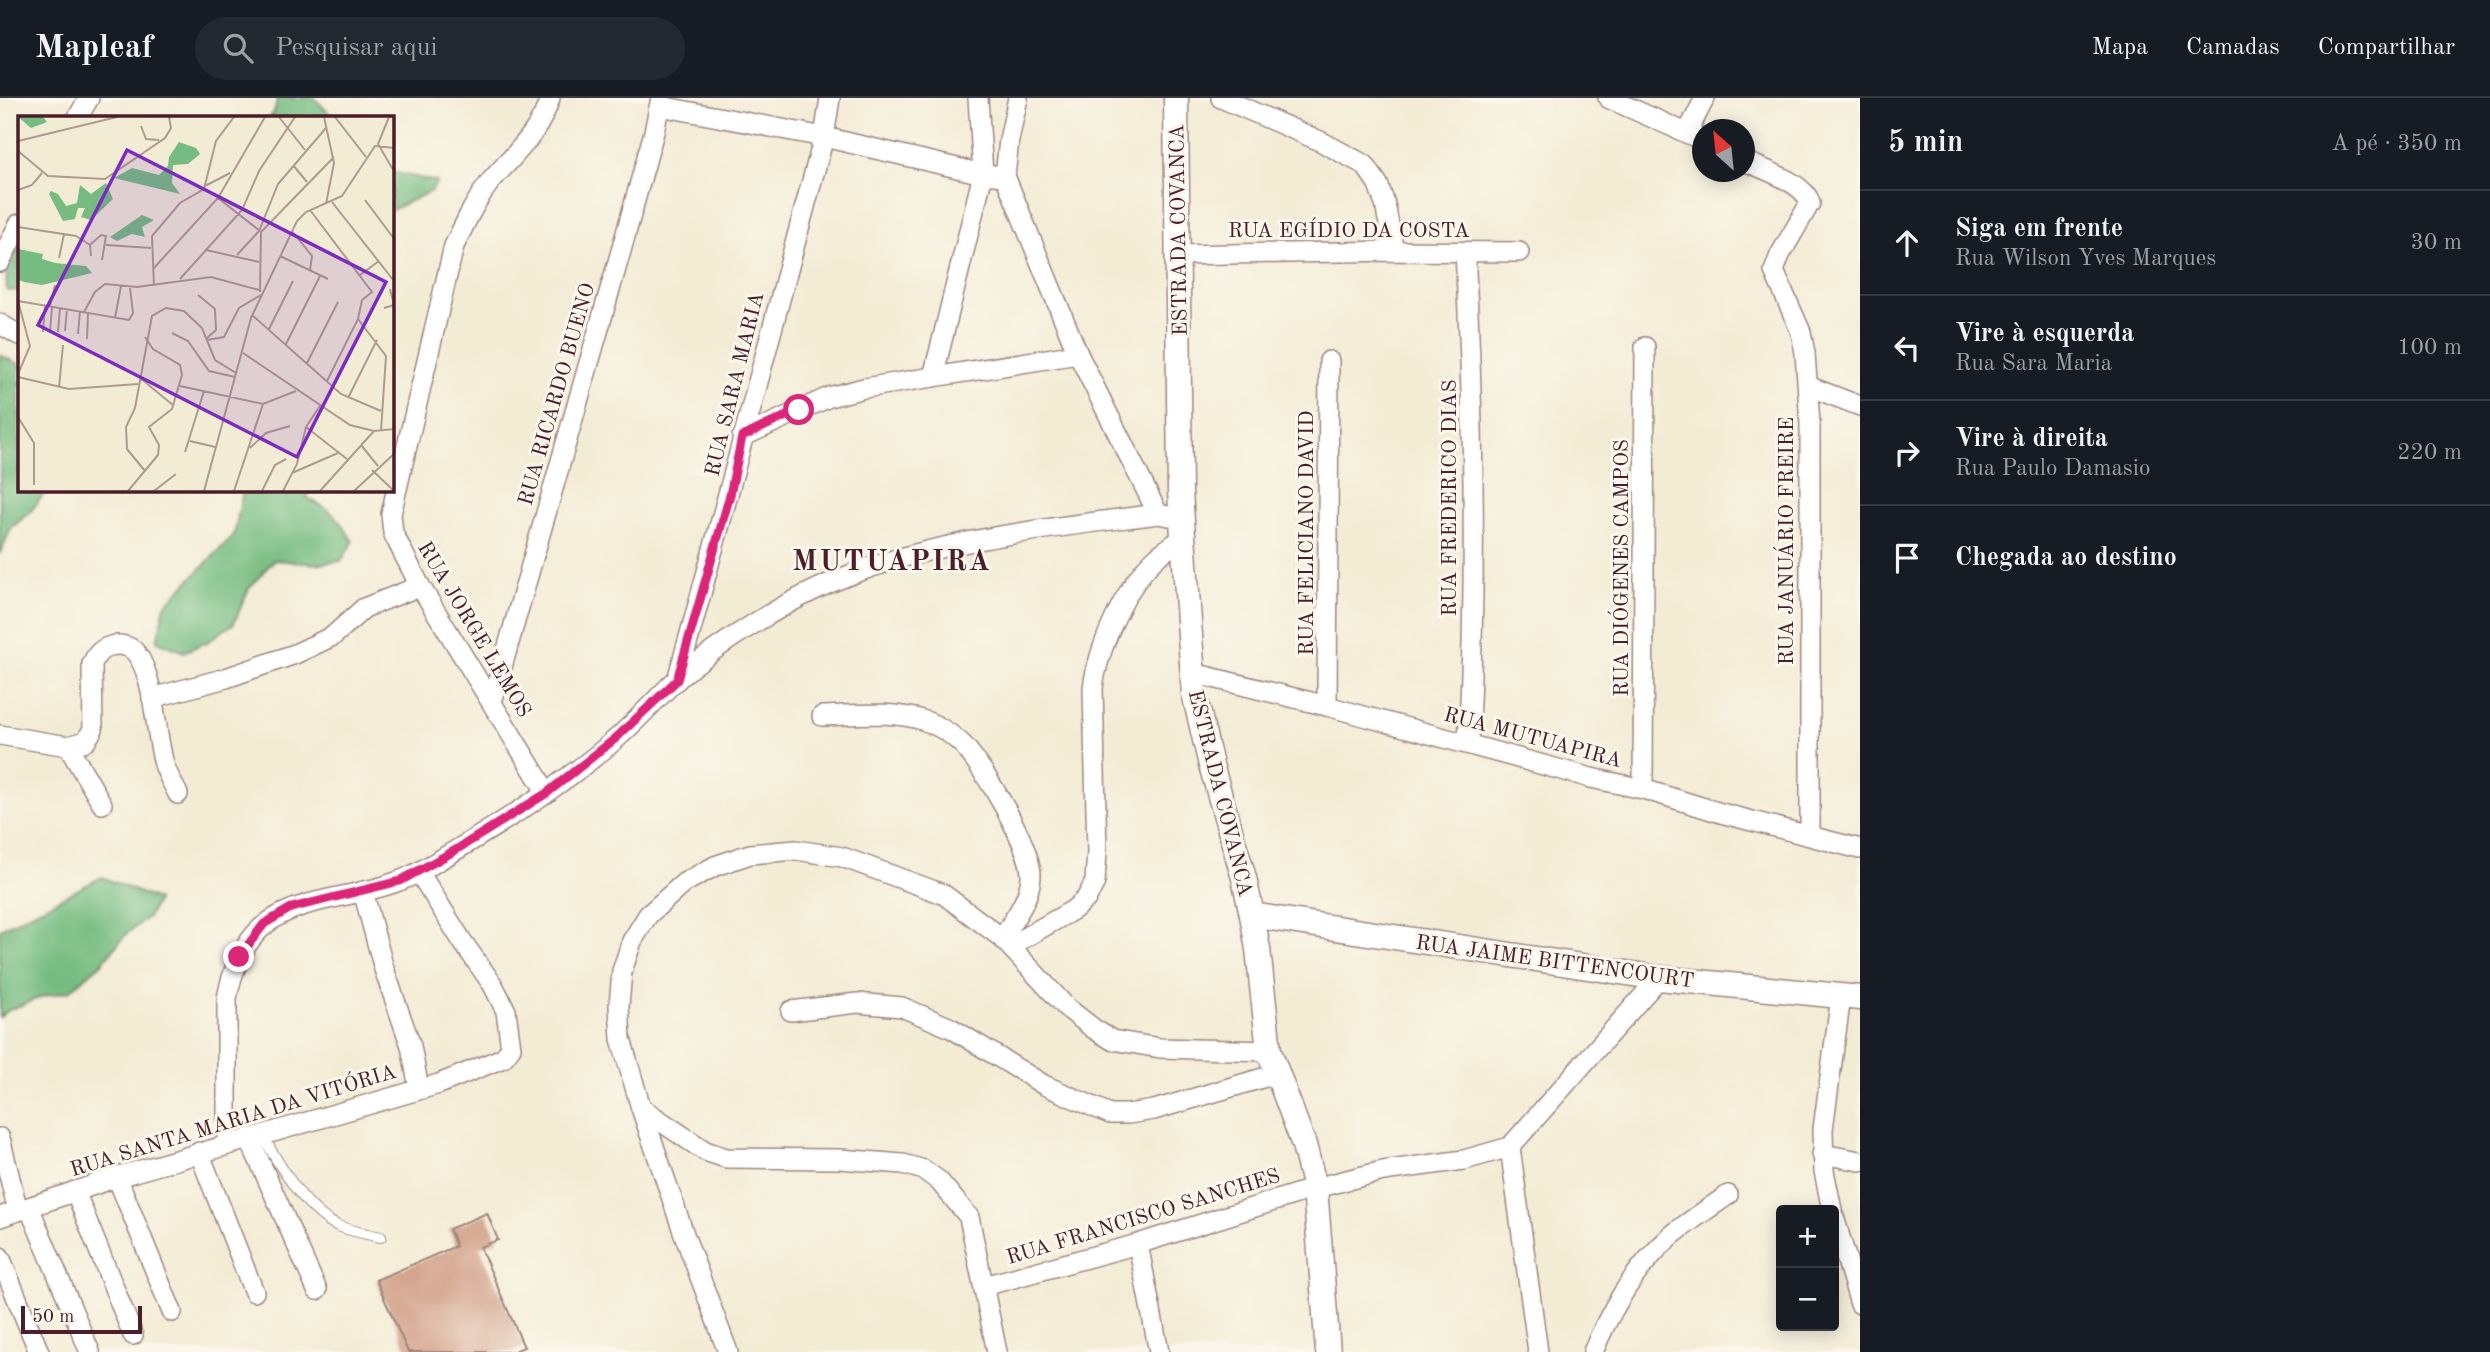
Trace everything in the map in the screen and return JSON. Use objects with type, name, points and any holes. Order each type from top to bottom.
[{"type":"street","name":"RUA JORGE LEMOS","points":[[547,793],[420,586],[393,533],[391,514],[454,246],[473,206],[491,181],[530,140],[546,113],[550,98]]},
{"type":"street","name":"RUA SARA MARIA","points":[[677,680],[730,495],[742,437],[824,137],[830,98]]},
{"type":"street","points":[[933,377],[983,174],[978,98]]},
{"type":"street","points":[[1018,98],[1005,176],[1078,354],[1174,523]]},
{"type":"street","name":"ESTRADA COVANCA","points":[[1176,98],[1179,255],[1174,523],[1200,724],[1252,915],[1273,1063],[1304,1144],[1315,1188],[1328,1352]]},
{"type":"street","points":[[1220,98],[1320,141],[1365,165],[1378,184],[1385,204],[1394,251]]},
{"type":"street","points":[[1608,98],[1692,136]]},
{"type":"street","points":[[1700,119],[1705,98]]},
{"type":"street","points":[[661,102],[983,174],[1005,176]]},
{"type":"street","name":"RUA RICARDO BUENO","points":[[492,702],[661,102]]},
{"type":"street","name":"RUA JANUÁRIO FREIRE","points":[[1755,165],[1797,186],[1809,197],[1809,208],[1780,255],[1774,271],[1801,332],[1808,386],[1810,835]]},
{"type":"street","points":[[0,262],[18,227]]},
{"type":"street","name":"RUA EGÍDIO DA COSTA","points":[[1179,255],[1394,251],[1519,252]]},
{"type":"street","name":"RUA FREDERICO DIAS","points":[[1465,252],[1471,369],[1473,568],[1473,660],[1468,743]]},
{"type":"street","points":[[0,324],[18,334]]},
{"type":"street","name":"RUA DIÓGENES CAMPOS","points":[[1643,789],[1644,348]]},
{"type":"street","points":[[742,437],[829,397],[864,388],[1078,354]]},
{"type":"street","name":"RUA FELICIANO DAVID","points":[[1327,706],[1329,360]]},
{"type":"street","points":[[1808,386],[1860,406]]},
{"type":"street","points":[[227,1144],[228,998],[231,978],[239,957],[264,924],[291,908],[400,881],[419,872],[547,793],[616,738],[677,680],[740,633],[800,598],[846,576],[906,556],[1064,526],[1174,523]]},
{"type":"street","points":[[1006,942],[1073,910],[1086,899],[1095,882],[1095,671],[1111,626],[1139,578],[1156,558],[1174,523]]},
{"type":"street","points":[[152,698],[226,678],[295,654],[333,636],[364,608],[420,586]]},
{"type":"street","points":[[0,735],[68,746],[86,741],[93,729],[92,664],[103,649],[122,645],[137,654],[152,698],[164,765],[177,794]]},
{"type":"street","name":"RUA MUTUAPIRA","points":[[1193,673],[1643,789],[1721,813],[1860,849]]},
{"type":"street","points":[[822,716],[876,713],[925,721],[944,729],[964,746],[991,784],[1030,862],[1031,877],[1026,900],[1006,942]]},
{"type":"street","points":[[68,746],[102,804]]},
{"type":"street","points":[[728,1352],[641,1108],[621,1039],[618,1006],[622,971],[632,941],[648,915],[684,883],[715,866],[750,854],[796,850],[842,857],[943,894],[1006,942],[1066,1007],[1112,1041],[1273,1063]]},
{"type":"street","name":"RUA SANTA MARIA DA VITÓRIA","points":[[16,1211],[199,1152],[419,1089],[480,1069],[503,1058],[511,1048],[506,1011],[493,985],[461,941],[419,872]]},
{"type":"street","points":[[363,891],[384,969],[411,1046],[419,1089]]},
{"type":"street","name":"RUA JAIME BITTENCOURT","points":[[1252,915],[1659,978],[1850,997]]},
{"type":"street","points":[[1538,1352],[1510,1147],[1659,978]]},
{"type":"street","points":[[1831,1205],[1822,1154],[1824,1112],[1850,997]]},
{"type":"street","points":[[792,1011],[858,1003],[902,1007],[951,1028],[1044,1085],[1110,1114],[1154,1110],[1273,1063]]},
{"type":"street","points":[[641,1108],[705,1151],[726,1158],[840,1160],[903,1164],[924,1170],[939,1181],[969,1217],[997,1352]]},
{"type":"street","points":[[255,1136],[317,1290]]},
{"type":"street","points":[[0,1138],[16,1211],[90,1352]]},
{"type":"street","name":"RUA FRANCISCO SANCHES","points":[[984,1286],[1138,1244],[1315,1188],[1383,1171],[1464,1160],[1510,1147]]},
{"type":"street","points":[[199,1152],[254,1292]]},
{"type":"street","points":[[1822,1154],[1860,1161]]},
{"type":"street","points":[[117,1177],[172,1312]]},
{"type":"street","points":[[75,1191],[133,1335]]},
{"type":"street","points":[[1593,1352],[1612,1308],[1642,1266],[1671,1236],[1728,1195]]},
{"type":"street","points":[[1839,1234],[1860,1304]]},
{"type":"street","points":[[1138,1244],[1159,1352]]},
{"type":"street","points":[[0,1257],[39,1352]]},
{"type":"lane","points":[[255,1136],[313,1208],[337,1226],[381,1237]]},
{"type":"green space","points":[[277,98],[314,98],[332,116],[271,116]]},
{"type":"green space","points":[[394,172],[437,182],[431,191],[394,209]]},
{"type":"green space","points":[[18,250],[18,290],[7,291],[9,263]]},
{"type":"green space","points":[[0,355],[18,364],[18,492],[45,492],[30,512],[11,528],[0,554]]},
{"type":"green space","points":[[243,492],[309,492],[307,498],[334,515],[353,542],[341,561],[317,564],[274,560],[249,588],[234,623],[207,642],[184,652],[157,641],[165,605],[234,535]]},
{"type":"green space","points":[[102,877],[157,900],[149,916],[125,935],[101,964],[69,991],[44,996],[9,1010],[0,1017],[0,929]]},
{"type":"building","points":[[487,1213],[498,1240],[480,1247],[524,1347],[512,1352],[408,1352],[376,1280],[456,1246],[449,1229]]},
{"type":"district","name":"MUTUAPIRA","points":[[892,560]]},
{"type":"route","points":[[239,957],[264,924],[291,908],[400,881],[547,793],[616,738],[677,680],[730,495],[742,437],[799,410]]}]
